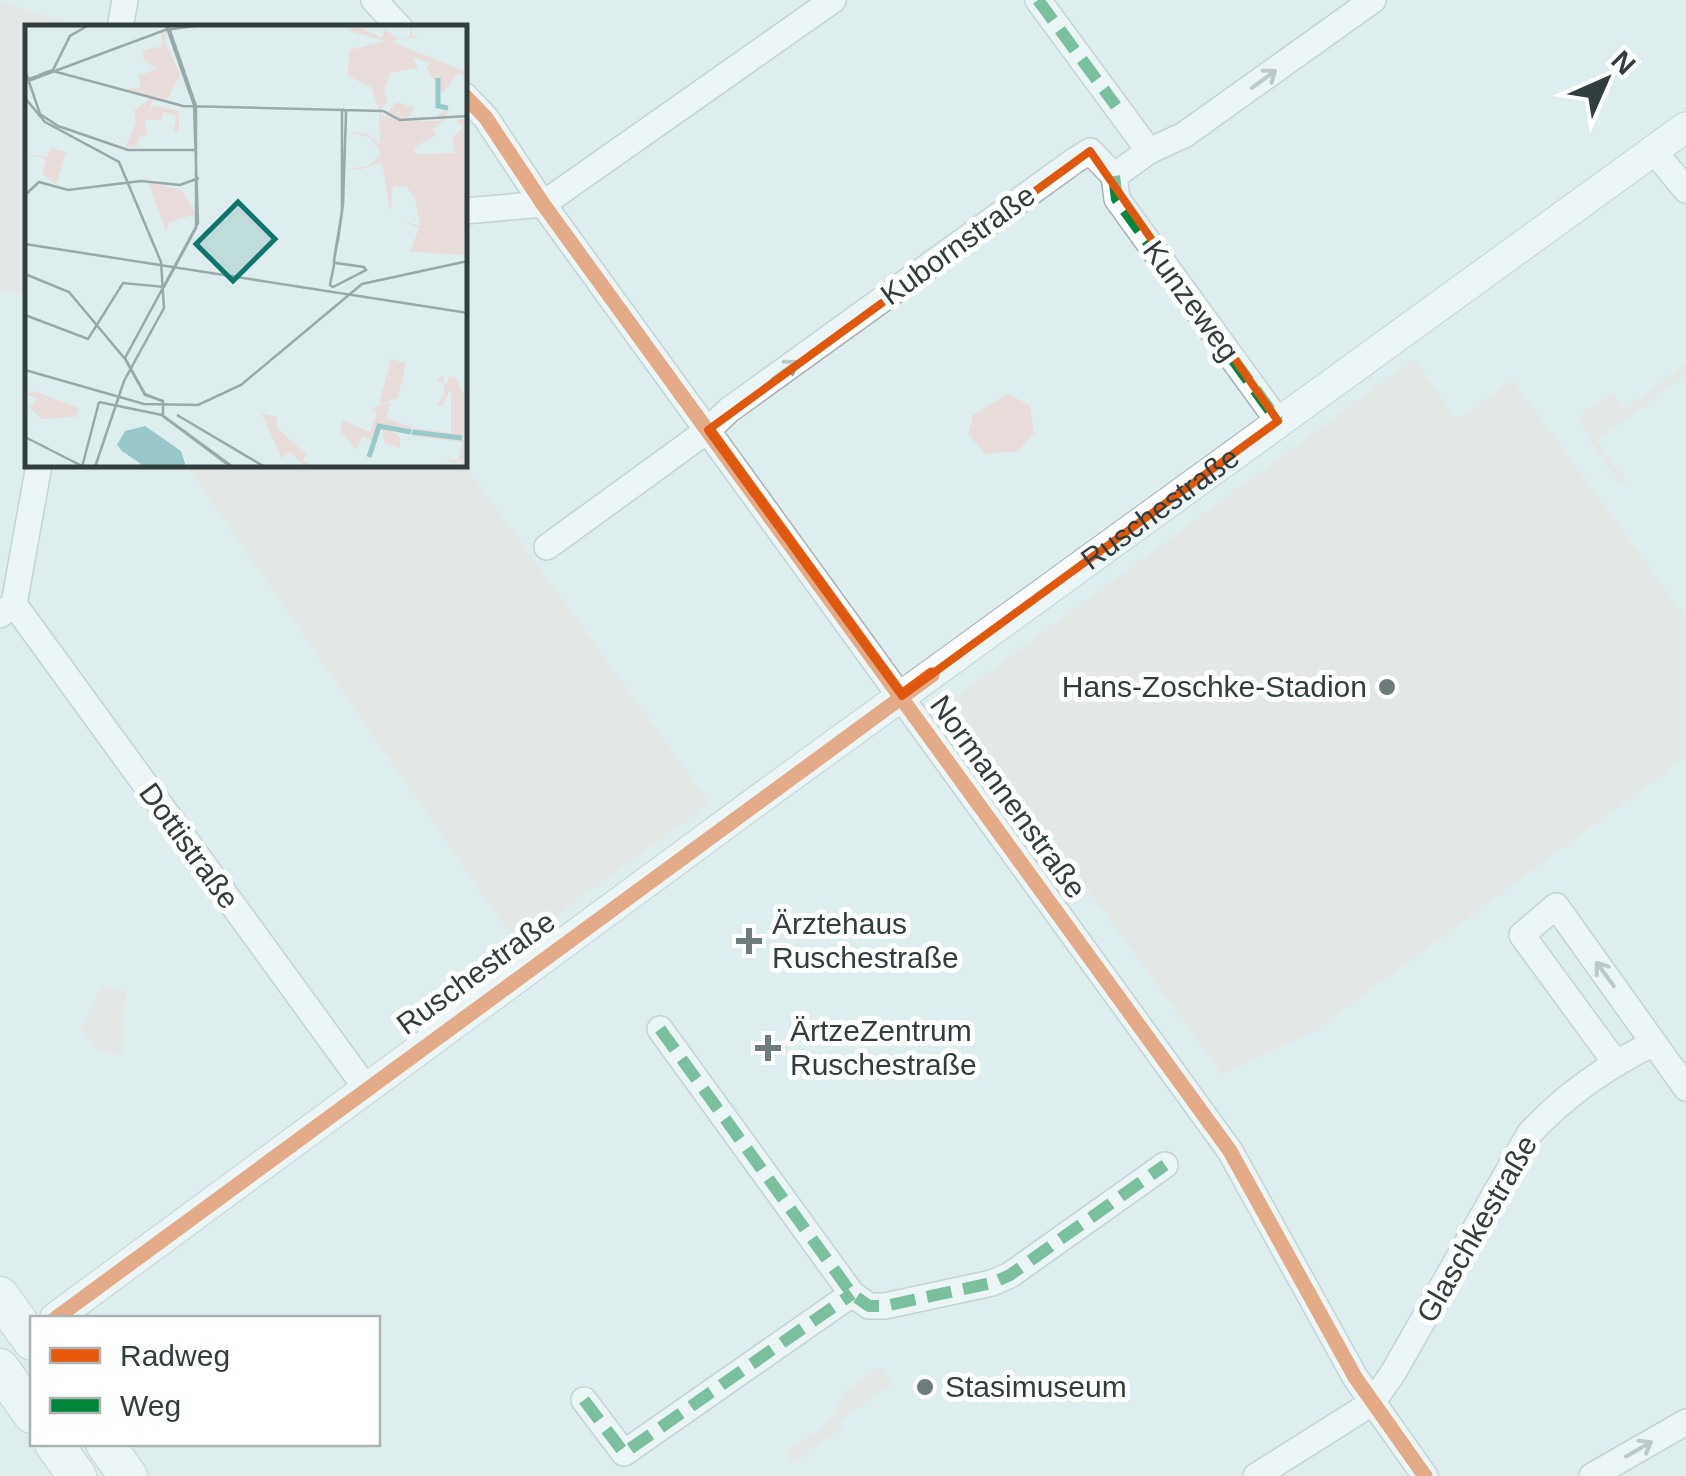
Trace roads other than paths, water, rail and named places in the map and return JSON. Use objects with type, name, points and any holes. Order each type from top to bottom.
[{"type":"main road","points":[[0,1296],[30,1339]]},
{"type":"main road","points":[[0,1368],[30,1411]]},
{"type":"main road","points":[[55,1446],[77,1476]]},
{"type":"main road","points":[[106,1446],[128,1476]]},
{"type":"street","points":[[121,25],[125,0]]},
{"type":"street","points":[[374,0],[397,25]]},
{"type":"street","points":[[468,210],[544,204],[833,0]]},
{"type":"street","points":[[1038,0],[1149,151]]},
{"type":"street","points":[[1114,176],[1149,151],[1184,136],[1373,0]]},
{"type":"street","name":"Normannenstraße","points":[[468,99],[486,118],[544,204],[1230,1151],[1372,1403],[1425,1476]]},
{"type":"street","name":"Ruschestraße","points":[[61,1316],[1278,421],[1686,128]]},
{"type":"street","name":"Kubornstraße","points":[[548,547],[708,430],[729,410],[1090,151],[1114,176]]},
{"type":"street","points":[[1654,151],[1686,190]]},
{"type":"street","name":"Kunzeweg","points":[[1114,176],[1117,198],[1278,421]]},
{"type":"street","points":[[7,610],[38,468]]},
{"type":"street","name":"Dottistraße","points":[[7,610],[366,1088]]},
{"type":"street","points":[[1614,1062],[1522,935],[1556,906],[1686,1088]]},
{"type":"street","points":[[660,1029],[852,1294],[869,1306],[992,1283],[1010,1275],[1165,1165]]},
{"type":"street","name":"Glaschkestraße","points":[[1372,1403],[1393,1373],[1530,1132],[1557,1104],[1614,1062],[1654,1043]]},
{"type":"street","points":[[584,1400],[624,1453],[852,1294]]},
{"type":"street","points":[[1256,1476],[1372,1403]]},
{"type":"street","points":[[1592,1476],[1686,1422]]},
{"type":"place","name":"Hans-Zoschke-Stadion","points":[[1387,687]]},
{"type":"place","name":"Ärztehaus Ruschestraße","points":[[749,941]]},
{"type":"place","name":"ÄrtzeZentrum Ruschestraße","points":[[768,1048]]},
{"type":"place","name":"Stasimuseum","points":[[925,1387]]}]
